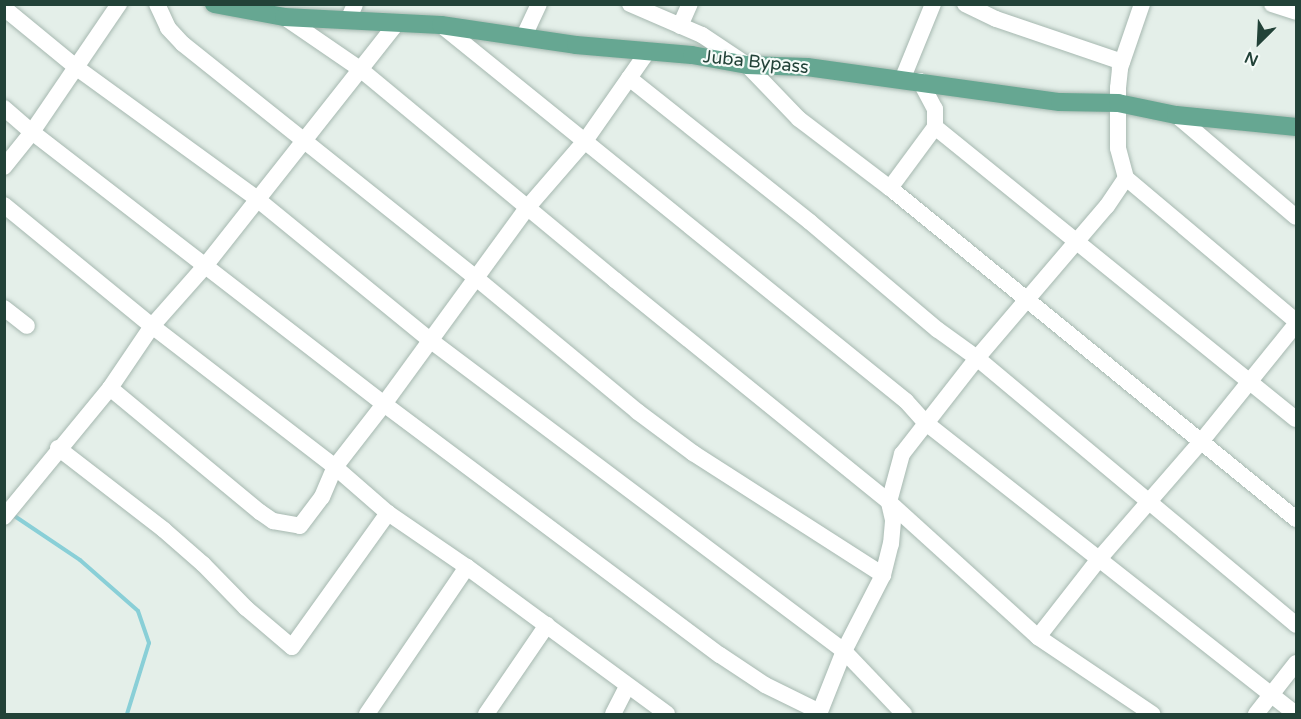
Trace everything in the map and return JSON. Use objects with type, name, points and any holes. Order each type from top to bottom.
[{"type":"main road","name":"Juba Bypass","points":[[214,4],[248,7],[284,17],[351,12],[397,23],[441,25],[576,45],[648,51],[747,65],[807,67],[1060,102],[1118,103],[1176,115],[1296,126]]},
{"type":"street","points":[[4,167],[32,132],[119,4]]},
{"type":"street","points":[[157,4],[168,28],[183,44],[476,278],[638,412],[693,453],[883,575]]},
{"type":"street","points":[[524,36],[538,4]]},
{"type":"street","points":[[630,4],[722,46],[747,65],[799,119],[890,188],[1296,519]]},
{"type":"street","points":[[680,26],[690,4]]},
{"type":"street","points":[[890,188],[935,127],[935,109],[911,80],[933,4]]},
{"type":"street","points":[[965,4],[996,19],[1122,62]]},
{"type":"street","points":[[1038,637],[1099,559],[1200,443],[1296,323],[1126,178],[1118,148],[1118,103],[1122,62],[1142,4]]},
{"type":"street","points":[[1272,4],[1296,12]]},
{"type":"street","points":[[4,8],[76,68],[257,199],[430,340],[844,651],[904,714]]},
{"type":"street","points":[[284,17],[360,69],[889,502],[1038,637],[1152,714]]},
{"type":"street","points":[[4,517],[58,448],[110,388],[152,326],[205,266],[397,23]]},
{"type":"street","points":[[441,25],[898,394],[926,423],[1296,714]]},
{"type":"street","points":[[110,388],[273,521],[300,526],[322,498],[335,467],[384,404],[527,208],[585,141],[648,51]]},
{"type":"street","points":[[630,78],[810,222],[938,330],[977,358],[1296,625]]},
{"type":"street","points":[[4,108],[384,404],[720,655],[765,685],[819,713],[844,651],[883,575],[891,544],[892,520],[889,502],[902,454],[977,358],[1107,206],[1126,178]]},
{"type":"street","points":[[1176,115],[1296,217]]},
{"type":"street","points":[[935,127],[1296,419]]},
{"type":"street","points":[[4,205],[152,326],[335,467],[387,513],[467,567],[627,687],[667,714]]},
{"type":"street","points":[[4,308],[27,327]]},
{"type":"street","points":[[58,448],[164,530],[203,564],[246,608],[292,646],[387,513]]},
{"type":"street","points":[[367,714],[467,567]]},
{"type":"street","points":[[486,714],[546,625]]},
{"type":"street","points":[[1256,714],[1273,696],[1296,663]]},
{"type":"street","points":[[613,714],[627,687]]},
{"type":"waterway","points":[[13,515],[80,560],[138,611],[149,643],[127,714]]}]
